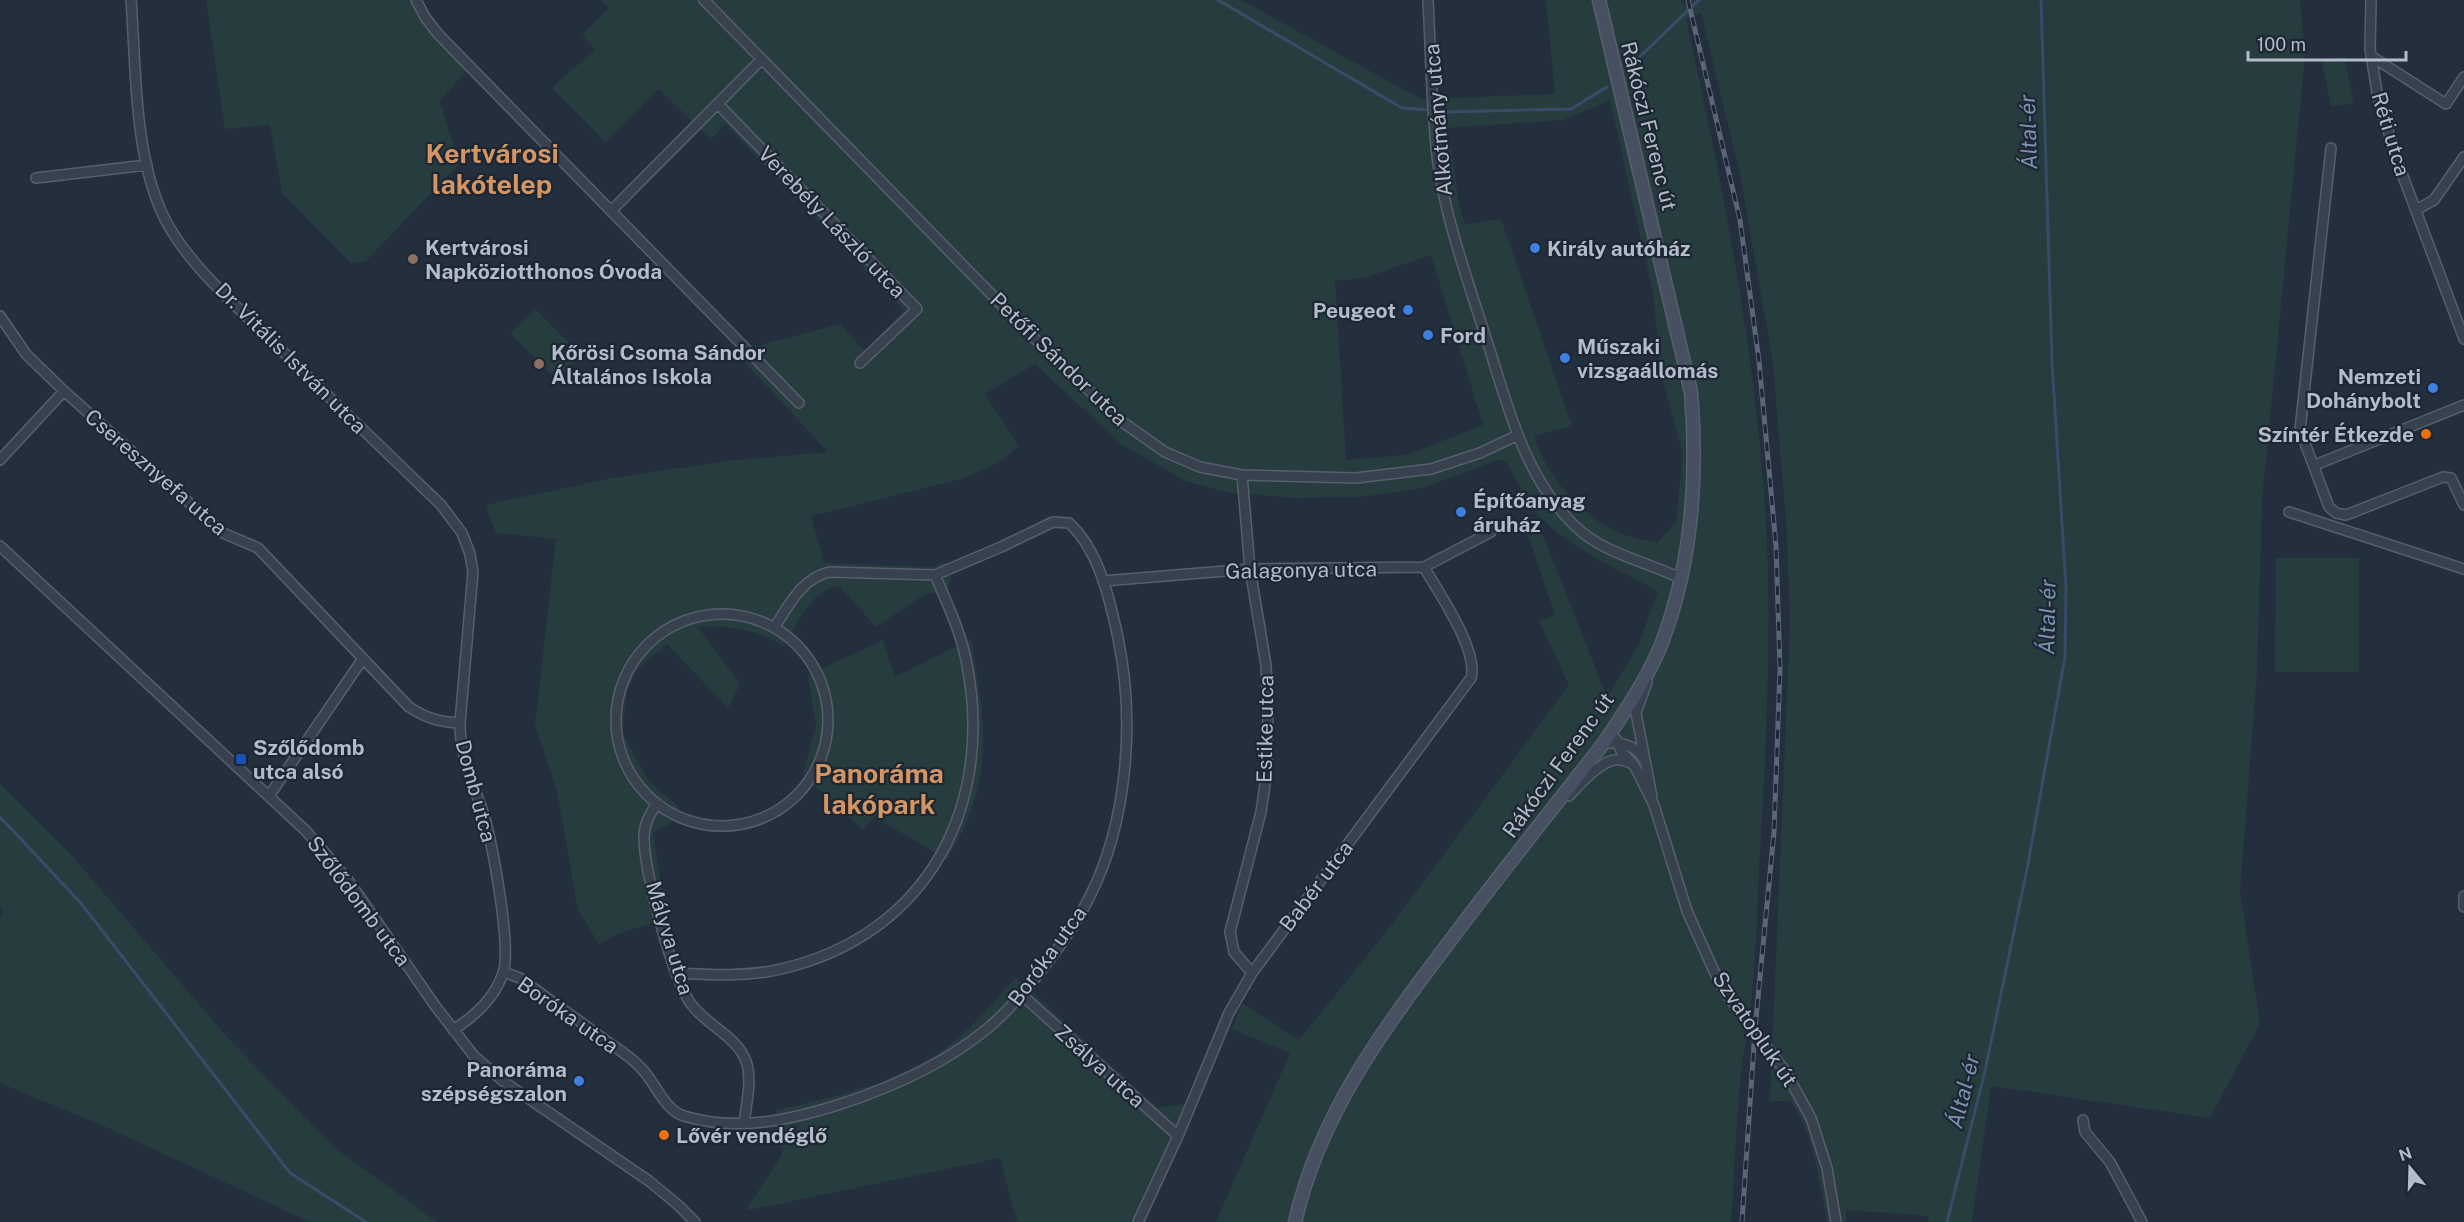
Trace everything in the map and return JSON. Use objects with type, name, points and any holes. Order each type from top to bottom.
[{"type":"main road","name":"Rákóczi Ferenc út","points":[[1295,1222],[1317,1149],[1330,1119],[1371,1048],[1534,831],[1609,742],[1660,646],[1680,578],[1691,517],[1693,447],[1691,392],[1599,0]]},
{"type":"street","name":"Dr. Vitális István utca","points":[[131,0],[141,122],[147,165],[153,189],[168,224],[215,285],[441,505],[462,533]]},
{"type":"street","points":[[416,0],[438,34],[799,404]]},
{"type":"street","name":"Petőfi Sándor utca","points":[[704,0],[1031,335],[1121,421],[1150,443],[1180,459],[1219,472],[1242,475],[1377,477],[1431,469],[1480,453],[1518,435]]},
{"type":"street","name":"Alkotmány utca","points":[[1428,0],[1438,161],[1448,215],[1518,435],[1546,492],[1575,526],[1593,540],[1613,551],[1680,578]]},
{"type":"street","name":"Réti utca","points":[[2371,0],[2371,56],[2378,98],[2416,210],[2464,339]]},
{"type":"street","name":"Réti utca","points":[[2371,56],[2446,104],[2464,77]]},
{"type":"street","points":[[611,211],[762,59]]},
{"type":"street","name":"Verebély László utca","points":[[718,104],[917,309],[861,363]]},
{"type":"street","points":[[2331,148],[2300,430],[2329,507],[2336,513],[2346,515],[2443,477],[2451,478],[2464,505]]},
{"type":"street","name":"Réti utca","points":[[2416,210],[2434,200],[2464,157]]},
{"type":"street","points":[[36,178],[147,165]]},
{"type":"street","name":"Cseresznyefa utca","points":[[0,316],[26,354],[64,391],[223,533],[258,548],[362,660],[409,706],[419,714],[440,722],[460,723]]},
{"type":"street","points":[[0,460],[64,391]]},
{"type":"street","points":[[2315,465],[2464,405]]},
{"type":"street","name":"Estike utca","points":[[1242,475],[1250,569],[1266,665],[1267,771],[1261,812],[1235,909],[1230,939],[1238,958],[1252,973]]},
{"type":"street","points":[[2289,512],[2464,569]]},
{"type":"street","name":"Boróka utca","points":[[503,972],[520,978],[638,1064],[677,1113],[717,1122],[744,1124],[791,1118],[821,1110],[857,1099],[929,1068],[987,1029],[1022,995],[1058,948],[1090,897],[1100,874],[1116,820],[1126,756],[1126,692],[1121,653],[1103,581],[1086,544],[1075,528],[1061,521],[1053,522],[935,575],[829,572],[819,575],[800,588],[774,628]]},
{"type":"street","name":"Galagonya utca","points":[[1103,581],[1250,569],[1424,567],[1491,532]]},
{"type":"street","name":"Domb utca","points":[[453,1030],[488,1001],[503,972],[506,947],[497,881],[484,818],[463,759],[460,723],[473,572],[470,554],[462,533]]},
{"type":"street","name":"Szőlődomb utca","points":[[0,546],[306,831],[333,862],[474,1056],[502,1080],[649,1181],[678,1204],[695,1222]]},
{"type":"street","name":"Babér utca","points":[[1138,1222],[1178,1136],[1229,1013],[1252,973],[1471,678],[1472,666],[1467,647],[1424,567]]},
{"type":"street","points":[[677,973],[706,975],[757,973],[780,969],[823,956],[879,924],[898,908],[931,872],[943,853],[962,809],[971,771],[974,729],[970,682],[962,643],[935,575]]},
{"type":"street","points":[[716,614],[749,618],[774,628],[796,644],[816,671],[826,702],[827,729],[820,758],[799,792],[777,810],[750,822],[734,825],[708,825],[690,821],[657,803],[640,787],[629,772],[618,740],[616,710],[622,684],[639,654],[661,633],[697,617],[716,614]]},
{"type":"street","name":"Szvatopluk út","points":[[1660,646],[1636,713],[1654,805],[1686,911],[1725,992],[1785,1071],[1811,1118],[1827,1168],[1836,1222]]},
{"type":"street","points":[[269,796],[362,660]]},
{"type":"street","points":[[1609,742],[1639,752],[1649,771]]},
{"type":"street","name":"Szvatopluk út","points":[[1609,742],[1634,765],[1654,805]]},
{"type":"street","points":[[1534,831],[1589,775],[1606,763],[1618,759],[1634,765]]},
{"type":"street","name":"Mályva utca","points":[[657,803],[645,826],[644,839],[653,895],[686,996],[694,1008],[736,1045],[744,1058],[748,1072],[744,1124]]},
{"type":"street","points":[[2464,896],[2464,907]]},
{"type":"street","name":"Zsálya utca","points":[[1022,995],[1178,1136]]},
{"type":"street","points":[[2083,1120],[2085,1132],[2110,1162],[2142,1222]]},
{"type":"green space","points":[[206,0],[418,0],[434,26],[472,64],[440,101],[459,164],[366,261],[352,264],[282,193],[270,125],[225,129]]},
{"type":"green space","points":[[601,0],[1241,0],[1421,99],[1555,94],[1546,0],[1681,0],[1682,5],[1689,0],[2300,0],[2305,55],[2262,501],[2257,671],[2240,891],[2260,1024],[2210,1118],[1991,1086],[1972,1222],[1928,1222],[1929,1216],[1846,1210],[1846,1222],[1827,1222],[1811,1144],[1799,1115],[1791,1101],[1770,1101],[1790,625],[1787,534],[1773,363],[1740,174],[1701,13],[1686,19],[1715,156],[1740,294],[1759,432],[1768,572],[1766,721],[1755,954],[1750,1014],[1740,1082],[1731,1222],[1216,1222],[1290,1053],[1232,1029],[1242,1003],[1299,1040],[1393,923],[1569,685],[1539,621],[1555,615],[1524,523],[1536,518],[1607,697],[1639,644],[1658,591],[1590,555],[1557,532],[1532,507],[1507,462],[1497,460],[1423,488],[1361,497],[1297,498],[1231,493],[1185,481],[1121,444],[1035,364],[985,394],[1019,446],[998,463],[962,479],[811,516],[824,563],[931,567],[945,562],[951,579],[947,590],[924,595],[876,627],[838,585],[828,589],[811,602],[784,647],[754,632],[721,627],[698,627],[740,684],[728,708],[667,644],[636,671],[627,692],[622,733],[648,780],[680,808],[670,824],[653,832],[662,891],[669,918],[620,933],[599,944],[578,910],[557,791],[535,725],[556,539],[496,533],[485,505],[617,477],[735,460],[828,452],[735,352],[840,324],[865,351],[904,310],[725,124],[711,140],[659,89],[605,142],[552,88],[595,49],[582,35],[609,8]],"holes":[[[1610,100],[1653,293],[1661,373],[1683,454],[1676,522],[1658,542],[1637,539],[1598,521],[1566,492],[1542,456],[1534,436],[1572,426],[1501,219],[1465,225],[1459,204],[1448,128],[1563,120]],[[1431,255],[1483,425],[1406,455],[1346,460],[1335,281],[1364,278]]]},
{"type":"green space","points":[[2344,56],[2354,103],[2331,107],[2322,61]]},
{"type":"green space","points":[[535,309],[582,356],[557,380],[510,333]]},
{"type":"green space","points":[[2276,558],[2359,558],[2359,672],[2275,672]]},
{"type":"green space","points":[[971,639],[983,727],[983,752],[974,804],[963,831],[947,860],[875,817],[863,830],[803,775],[816,726],[808,675],[883,640],[895,677]]},
{"type":"green space","points":[[0,784],[74,858],[226,1036],[335,1148],[437,1222],[310,1222],[108,1128],[0,1083],[0,919],[3,910],[0,908]]},
{"type":"green space","points":[[1016,977],[1157,1108],[1199,1102],[1146,1222],[1017,1222],[1000,1158],[745,1211],[782,1155],[776,1110],[866,1087],[929,1059],[966,1031]]},
{"type":"waterway","points":[[1218,0],[1402,108],[1430,110]]},
{"type":"waterway","points":[[1627,69],[1699,0]]},
{"type":"waterway","name":"Által-ér","points":[[1947,1222],[1985,1071],[2027,869],[2065,657],[2066,587],[2052,362],[2041,0]]},
{"type":"waterway","points":[[1445,112],[1571,109],[1607,87]]},
{"type":"waterway","points":[[0,817],[80,902],[290,1173],[366,1222]]},
{"type":"railway","points":[[1688,0],[1740,220],[1759,361],[1776,546],[1780,669],[1774,832],[1755,1029],[1742,1222]]},
{"type":"place","name":"Király autóház","points":[[1535,248]]},
{"type":"place","name":"Kertvárosi Napköziotthonos Óvoda","points":[[413,259]]},
{"type":"place","name":"Peugeot","points":[[1408,310]]},
{"type":"place","name":"Ford","points":[[1428,335]]},
{"type":"place","name":"Műszaki vizsgaállomás","points":[[1565,358]]},
{"type":"place","name":"Kőrösi Csoma Sándor Általános Iskola","points":[[539,364]]},
{"type":"place","name":"Nemzeti Dohánybolt","points":[[2433,388]]},
{"type":"place","name":"Színtér Étkezde","points":[[2426,434]]},
{"type":"place","name":"Építőanyag áruház","points":[[1461,512]]},
{"type":"place","name":"Szőlődomb utca alsó","points":[[241,759]]},
{"type":"place","name":"Panoráma szépségszalon","points":[[579,1081]]},
{"type":"place","name":"Lővér vendéglő","points":[[664,1135]]},
{"type":"district","name":"Kertvárosi lakótelep","points":[[492,168]]},
{"type":"district","name":"Panoráma lakópark","points":[[879,788]]}]
